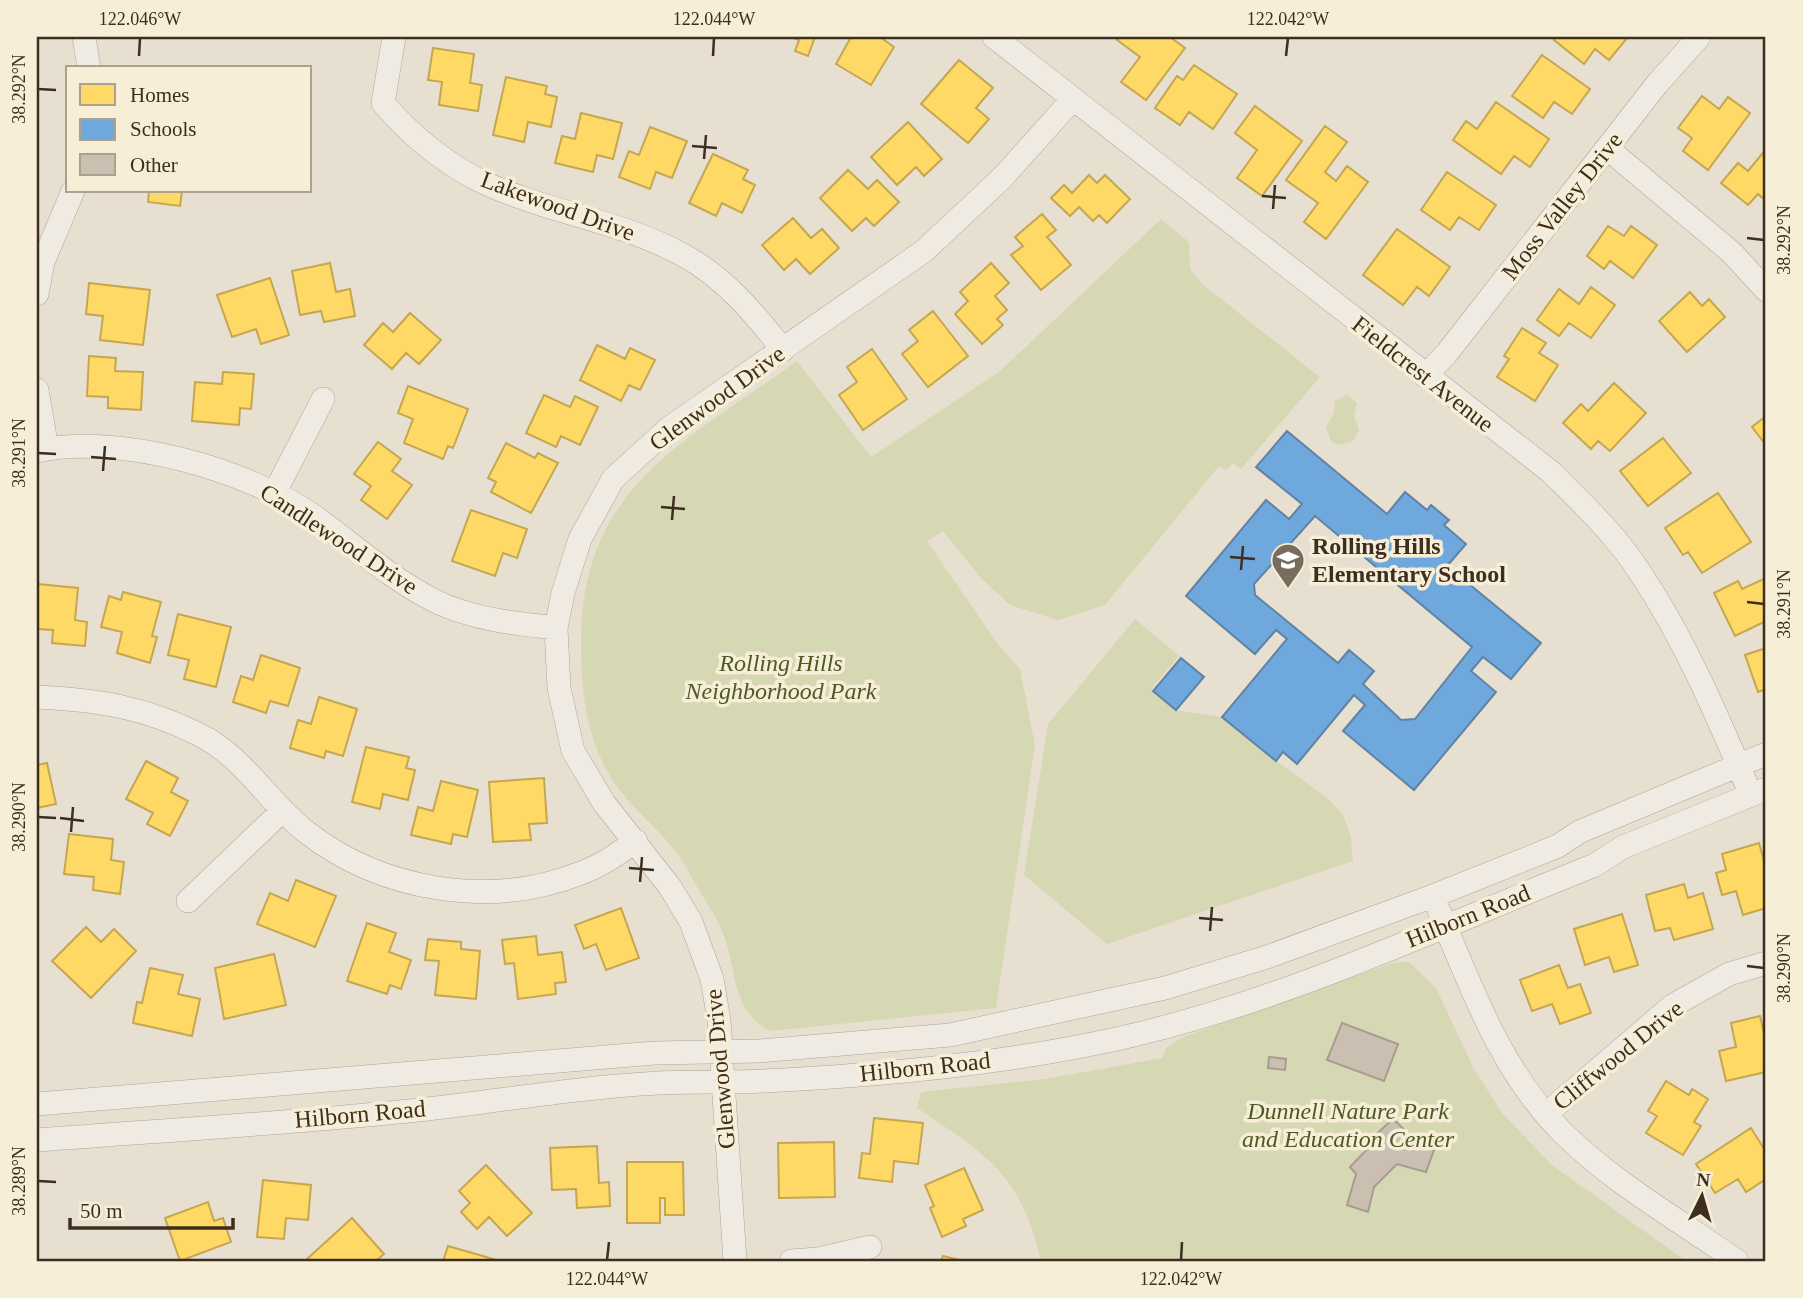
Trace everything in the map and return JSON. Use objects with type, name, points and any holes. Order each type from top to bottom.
[{"type":"street","points":[[84,37],[89,66]]},
{"type":"street","name":"Lakewood Drive","points":[[394,37],[383,103],[397,120],[442,157],[486,184],[543,205],[631,230],[685,256],[730,288],[783,350]]},
{"type":"street","name":"Fieldcrest Avenue","points":[[994,37],[1551,472],[1596,516],[1639,570],[1689,657],[1738,765],[1759,792]]},
{"type":"street","name":"Moss Valley Drive","points":[[1425,376],[1447,354],[1657,83],[1699,37]]},
{"type":"street","name":"Glenwood Drive","points":[[735,1261],[722,1052],[712,979],[691,922],[636,841],[604,803],[573,751],[559,688],[556,628],[562,593],[580,539],[613,479],[668,428],[924,251],[1002,178],[1072,100]]},
{"type":"street","points":[[1608,149],[1731,252],[1766,290]]},
{"type":"street","points":[[37,293],[43,262],[73,192]]},
{"type":"street","points":[[37,390],[42,450]]},
{"type":"street","points":[[275,492],[323,399]]},
{"type":"street","name":"Candlewood Drive","points":[[42,450],[104,449],[175,457],[230,473],[275,492],[394,577],[439,603],[491,618],[556,628]]},
{"type":"street","points":[[37,697],[86,699],[137,708],[203,736],[249,773],[282,811],[306,832],[351,860],[398,881],[447,890],[514,891],[568,877],[606,860],[636,841]]},
{"type":"street","name":"Hilborn Road","points":[[37,1104],[655,1053],[722,1052],[950,1035],[1165,988],[1267,957],[1433,896],[1558,846],[1579,832],[1766,754]]},
{"type":"street","name":"Hilborn Road","points":[[37,1140],[430,1108],[502,1097],[648,1084],[830,1076],[988,1061],[1126,1037],[1317,978],[1595,865],[1623,847],[1759,792]]},
{"type":"street","points":[[188,901],[282,811]]},
{"type":"street","points":[[1433,896],[1497,1045],[1546,1114],[1583,1152],[1737,1261]]},
{"type":"street","name":"Cliffwood Drive","points":[[1546,1114],[1672,1006],[1729,974],[1766,963]]},
{"type":"street","points":[[791,1261],[818,1259],[870,1247]]},
{"type":"green space","name":"Rolling Hills Neighborhood Park","points":[[1161,219],[1189,242],[1190,269],[1202,284],[1320,377],[1241,469],[1233,463],[1226,471],[1219,466],[1105,605],[1058,620],[1010,605],[981,578],[943,531],[927,541],[999,646],[1020,669],[1035,745],[996,1008],[771,1031],[758,1023],[742,1003],[721,929],[683,862],[617,787],[603,763],[592,735],[585,705],[581,644],[585,590],[599,545],[620,506],[647,474],[680,444],[797,361],[871,457],[999,372]]},
{"type":"green space","points":[[1347,395],[1357,403],[1354,417],[1359,430],[1352,442],[1338,445],[1331,441],[1326,427],[1334,413],[1335,401]]},
{"type":"green space","points":[[1135,619],[1179,656],[1151,689],[1176,710],[1222,717],[1330,800],[1343,815],[1351,837],[1353,861],[1107,944],[1024,875],[1048,724]]},
{"type":"green space","name":"Dunnell Nature Park and Education Center","points":[[1409,962],[1436,988],[1473,1067],[1502,1113],[1552,1165],[1686,1261],[1041,1261],[1023,1207],[998,1170],[982,1154],[917,1108],[921,1092],[1045,1079],[1162,1058],[1167,1047],[1183,1037],[1393,963]]},
{"type":"building: Homes","points":[[790,37],[815,37],[808,56],[795,51],[799,40]]},
{"type":"building: Homes","points":[[851,37],[880,37],[894,47],[871,85],[836,64]]},
{"type":"building: Homes","points":[[1120,37],[1170,37],[1185,48],[1146,100],[1121,82],[1140,57],[1117,40]]},
{"type":"building: Homes","points":[[1556,37],[1628,37],[1609,60],[1595,49],[1584,64],[1554,40]]},
{"type":"building: Homes","points":[[433,48],[474,54],[470,83],[482,85],[478,111],[439,105],[442,82],[428,80]]},
{"type":"building: Homes","points":[[1542,55],[1590,89],[1572,114],[1554,102],[1543,118],[1512,96]]},
{"type":"building: Homes","points":[[959,60],[993,88],[976,108],[989,119],[968,143],[921,104]]},
{"type":"building: Homes","points":[[1194,65],[1237,94],[1213,129],[1189,112],[1180,125],[1155,108],[1177,76],[1183,80]]},
{"type":"building: Homes","points":[[506,77],[547,86],[545,94],[557,97],[551,127],[528,122],[524,142],[493,135]]},
{"type":"building: Homes","points":[[1702,96],[1719,109],[1728,97],[1750,113],[1708,170],[1683,151],[1692,138],[1678,128]]},
{"type":"building: Homes","points":[[1496,102],[1549,139],[1530,167],[1514,156],[1501,174],[1453,140],[1466,121],[1477,129]]},
{"type":"building: Homes","points":[[1255,106],[1302,141],[1262,196],[1237,178],[1257,150],[1235,133]]},
{"type":"building: Homes","points":[[581,113],[622,123],[613,159],[597,155],[593,172],[555,163],[562,136],[575,139]]},
{"type":"building: Homes","points":[[908,122],[942,159],[924,176],[916,167],[897,185],[871,157]]},
{"type":"building: Homes","points":[[1325,126],[1347,142],[1325,172],[1336,181],[1347,166],[1368,182],[1326,239],[1304,222],[1318,203],[1286,180]]},
{"type":"building: Homes","points":[[650,127],[687,141],[672,178],[656,172],[650,189],[619,177],[629,151],[639,155]]},
{"type":"building: Homes","points":[[1766,149],[1766,201],[1758,194],[1748,205],[1721,183],[1738,163],[1748,171]]},
{"type":"building: Homes","points":[[713,154],[748,170],[743,179],[755,185],[742,213],[722,203],[716,216],[689,203]]},
{"type":"building: Homes","points":[[848,170],[868,189],[877,180],[899,202],[874,226],[866,218],[852,231],[820,198]]},
{"type":"building: Homes","points":[[1447,172],[1496,205],[1479,230],[1459,217],[1450,230],[1421,210]]},
{"type":"building: Homes","points":[[1089,175],[1097,183],[1105,175],[1130,199],[1107,223],[1099,215],[1093,221],[1079,207],[1070,216],[1051,198],[1064,185],[1072,193]]},
{"type":"building: Homes","points":[[149,192],[182,192],[180,206],[148,202]]},
{"type":"building: Homes","points":[[1042,214],[1056,230],[1047,237],[1071,265],[1041,290],[1011,255],[1023,246],[1015,237]]},
{"type":"building: Homes","points":[[793,218],[811,238],[822,229],[839,248],[810,274],[796,259],[784,270],[762,245]]},
{"type":"building: Homes","points":[[1608,226],[1624,236],[1631,226],[1657,245],[1633,278],[1610,261],[1604,269],[1587,256]]},
{"type":"building: Homes","points":[[1397,229],[1450,267],[1429,296],[1417,287],[1403,305],[1363,275]]},
{"type":"building: Homes","points":[[330,263],[336,292],[350,289],[355,316],[324,322],[321,311],[300,315],[292,271]]},
{"type":"building: Homes","points":[[991,263],[1009,283],[995,296],[1007,310],[997,319],[1003,325],[982,344],[955,314],[968,301],[960,292]]},
{"type":"building: Homes","points":[[270,278],[289,335],[261,344],[256,329],[232,337],[217,295]]},
{"type":"building: Homes","points":[[89,283],[150,290],[143,345],[100,340],[103,316],[86,314]]},
{"type":"building: Homes","points":[[1591,287],[1615,305],[1591,338],[1569,323],[1559,336],[1537,320],[1559,289],[1579,304]]},
{"type":"building: Homes","points":[[1690,292],[1702,306],[1709,299],[1725,317],[1687,352],[1659,321]]},
{"type":"building: Homes","points":[[933,311],[968,356],[928,387],[902,354],[918,341],[909,330]]},
{"type":"building: Homes","points":[[410,313],[441,340],[419,364],[406,353],[392,369],[364,345],[383,323],[393,332]]},
{"type":"building: Homes","points":[[1522,328],[1546,343],[1539,353],[1558,365],[1535,401],[1497,377],[1509,359],[1504,356]]},
{"type":"building: Homes","points":[[597,345],[625,359],[630,348],[655,360],[640,390],[629,385],[621,401],[580,380]]},
{"type":"building: Homes","points":[[872,349],[907,399],[863,430],[839,395],[857,382],[847,367]]},
{"type":"building: Homes","points":[[89,356],[116,358],[115,371],[143,372],[141,410],[108,408],[108,397],[87,396]]},
{"type":"building: Homes","points":[[223,372],[254,374],[251,409],[240,408],[239,425],[192,421],[195,382],[222,384]]},
{"type":"building: Homes","points":[[1614,383],[1646,413],[1610,451],[1598,441],[1591,449],[1563,423],[1581,404],[1588,411]]},
{"type":"building: Homes","points":[[408,386],[468,409],[453,448],[448,446],[443,459],[404,443],[413,419],[398,413]]},
{"type":"building: Homes","points":[[544,395],[570,407],[575,396],[598,407],[580,445],[561,436],[556,447],[526,433]]},
{"type":"building: Homes","points":[[1766,416],[1766,445],[1752,427]]},
{"type":"building: Homes","points":[[1663,438],[1691,473],[1648,506],[1620,471]]},
{"type":"building: Homes","points":[[378,442],[401,459],[392,471],[412,485],[387,519],[361,500],[371,486],[354,474]]},
{"type":"building: Homes","points":[[506,443],[535,458],[538,453],[558,463],[531,513],[491,492],[496,482],[488,478]]},
{"type":"building: Homes","points":[[1718,493],[1751,542],[1702,573],[1688,552],[1683,555],[1665,528]]},
{"type":"building: Homes","points":[[471,510],[527,529],[517,558],[503,553],[495,576],[452,561]]},
{"type":"building: Homes","points":[[1766,578],[1766,621],[1735,636],[1714,593],[1738,581],[1742,589]]},
{"type":"building: Homes","points":[[38,584],[78,588],[75,620],[87,622],[85,646],[52,643],[53,630],[37,629]]},
{"type":"building: Homes","points":[[123,592],[161,602],[152,636],[157,637],[150,663],[117,653],[122,632],[101,627],[109,596],[121,600]]},
{"type":"building: Homes","points":[[178,614],[231,627],[216,687],[184,679],[189,660],[168,655]]},
{"type":"building: Homes","points":[[1766,648],[1766,689],[1758,692],[1745,655]]},
{"type":"building: Homes","points":[[261,655],[300,668],[288,706],[270,701],[266,713],[233,702],[241,676],[253,680]]},
{"type":"building: Homes","points":[[319,697],[357,709],[343,756],[326,751],[324,758],[290,748],[298,720],[311,724]]},
{"type":"building: Homes","points":[[366,747],[409,757],[406,768],[415,770],[408,800],[383,794],[380,809],[352,802]]},
{"type":"building: Homes","points":[[146,761],[178,778],[171,792],[188,801],[170,836],[147,824],[153,813],[126,799]]},
{"type":"building: Homes","points":[[47,763],[56,804],[37,808],[37,765]]},
{"type":"building: Homes","points":[[544,778],[547,823],[529,824],[531,840],[493,842],[489,782]]},
{"type":"building: Homes","points":[[441,781],[478,790],[467,837],[453,834],[451,844],[411,835],[418,807],[433,811]]},
{"type":"building: Homes","points":[[69,834],[113,839],[111,860],[124,862],[120,894],[93,890],[94,877],[64,874]]},
{"type":"building: Homes","points":[[1759,843],[1766,868],[1766,908],[1743,915],[1736,891],[1722,895],[1716,873],[1726,870],[1722,854]]},
{"type":"building: Homes","points":[[296,880],[336,896],[315,947],[257,924],[270,893],[288,901]]},
{"type":"building: Homes","points":[[1684,884],[1688,898],[1703,893],[1713,929],[1674,940],[1670,928],[1655,931],[1646,895]]},
{"type":"building: Homes","points":[[621,908],[639,958],[606,970],[596,944],[584,949],[575,925]]},
{"type":"building: Homes","points":[[1622,914],[1638,965],[1614,972],[1609,957],[1585,965],[1574,929]]},
{"type":"building: Homes","points":[[367,923],[396,933],[389,952],[411,960],[401,989],[390,985],[387,994],[347,981]]},
{"type":"building: Homes","points":[[86,927],[101,942],[114,929],[136,951],[91,998],[52,961]]},
{"type":"building: Homes","points":[[536,936],[538,955],[562,952],[566,982],[555,983],[556,994],[518,999],[514,963],[505,964],[502,940]]},
{"type":"building: Homes","points":[[428,939],[461,942],[461,949],[480,951],[476,999],[435,995],[439,961],[425,960]]},
{"type":"building: Homes","points":[[274,954],[286,1005],[224,1019],[215,968]]},
{"type":"building: Homes","points":[[1559,965],[1568,988],[1580,984],[1591,1013],[1560,1024],[1552,1004],[1532,1011],[1520,980]]},
{"type":"building: Homes","points":[[150,968],[183,975],[178,994],[200,999],[192,1036],[133,1023],[137,1002],[142,1003]]},
{"type":"building: Homes","points":[[1760,1016],[1766,1042],[1766,1072],[1726,1081],[1719,1051],[1736,1047],[1731,1023]]},
{"type":"building: Homes","points":[[1666,1081],[1689,1095],[1692,1089],[1708,1099],[1694,1122],[1701,1126],[1683,1155],[1646,1133],[1657,1116],[1648,1111]]},
{"type":"building: Homes","points":[[874,1118],[923,1123],[918,1164],[894,1161],[892,1182],[859,1178],[862,1153],[870,1154]]},
{"type":"building: Homes","points":[[1751,1128],[1766,1152],[1766,1179],[1746,1192],[1738,1179],[1715,1193],[1696,1164]]},
{"type":"building: Homes","points":[[834,1142],[835,1197],[779,1198],[778,1143]]},
{"type":"building: Homes","points":[[597,1146],[599,1183],[609,1182],[610,1206],[577,1208],[576,1189],[552,1190],[550,1148]]},
{"type":"building: Homes","points":[[627,1162],[683,1162],[684,1215],[665,1215],[665,1198],[660,1198],[660,1223],[627,1223]]},
{"type":"building: Homes","points":[[486,1165],[532,1213],[507,1236],[489,1217],[477,1229],[461,1212],[470,1203],[459,1191]]},
{"type":"building: Homes","points":[[964,1168],[983,1210],[963,1219],[966,1226],[942,1237],[930,1208],[934,1206],[925,1185]]},
{"type":"building: Homes","points":[[263,1180],[311,1185],[308,1220],[286,1218],[284,1239],[257,1237]]},
{"type":"building: Homes","points":[[208,1202],[214,1221],[223,1218],[231,1242],[180,1261],[165,1218]]},
{"type":"building: Homes","points":[[352,1218],[384,1254],[376,1261],[307,1259]]},
{"type":"building: Homes","points":[[448,1246],[500,1261],[443,1261]]},
{"type":"building: Homes","points":[[943,1256],[964,1261],[941,1261]]},
{"type":"building: Schools","points":[[1287,431],[1387,514],[1405,492],[1427,510],[1431,505],[1449,520],[1444,525],[1466,544],[1447,566],[1541,643],[1511,679],[1483,657],[1471,671],[1496,692],[1414,790],[1343,731],[1365,705],[1354,695],[1297,764],[1283,752],[1276,761],[1222,717],[1287,639],[1276,630],[1255,654],[1186,596],[1266,500],[1289,519],[1302,504],[1256,467]],"holes":[[[1315,516],[1472,647],[1415,719],[1401,720],[1363,684],[1374,671],[1349,650],[1338,663],[1255,595],[1254,584]]]},
{"type":"building: Schools","points":[[1181,658],[1204,677],[1176,710],[1153,691]]},
{"type":"building: Other","points":[[1342,1023],[1398,1044],[1384,1081],[1327,1060]]},
{"type":"building: Other","points":[[1269,1057],[1286,1059],[1285,1070],[1268,1068]]},
{"type":"building: Other","name":"Dunnell Nature Park and Education Center","points":[[1393,1119],[1411,1136],[1420,1138],[1417,1146],[1434,1150],[1426,1172],[1397,1164],[1374,1187],[1368,1212],[1347,1205],[1356,1174],[1350,1167],[1375,1141],[1372,1138]]},
{"type":"place","name":"Rolling Hills Elementary School","points":[[1288,590]]}]
